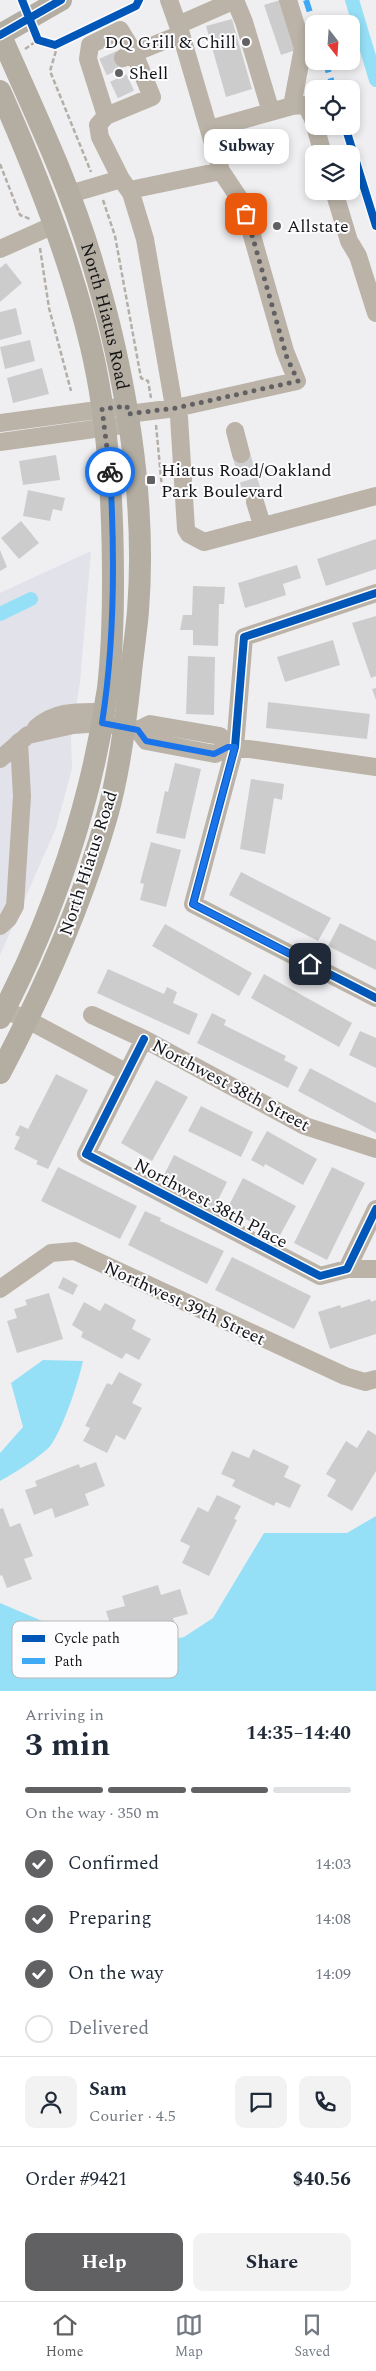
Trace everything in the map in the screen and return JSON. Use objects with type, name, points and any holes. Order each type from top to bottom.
[{"type":"main road","points":[[0,35],[61,0]]},
{"type":"main road","name":"North Hiatus Road","points":[[0,35],[70,194],[110,323],[128,415],[138,514],[138,609],[132,728],[108,814],[71,923],[28,1020],[0,1072]]},
{"type":"main road","name":"North Hiatus Road","points":[[0,91],[45,199],[45,229],[86,327],[104,418],[113,524],[113,614],[108,686],[103,718],[83,806],[49,915],[1,1012]]},
{"type":"street","points":[[0,423],[128,415],[176,408],[298,381],[287,358],[244,204],[222,170],[180,30],[169,0]]},
{"type":"street","points":[[129,56],[235,0],[244,22],[271,112]]},
{"type":"street","points":[[288,0],[302,48],[292,106]]},
{"type":"street","points":[[106,116],[107,93],[98,70],[88,59],[90,45],[120,30],[139,78],[152,97],[106,116],[98,125],[100,137],[126,185],[145,238],[179,417],[186,529],[195,538],[204,542],[376,496]]},
{"type":"street","points":[[210,129],[292,106],[303,105],[305,107]]},
{"type":"street","points":[[70,194],[97,186],[126,185],[222,170]]},
{"type":"street","points":[[337,200],[349,242],[358,256],[376,313]]},
{"type":"street","points":[[1,245],[45,229]]},
{"type":"street","points":[[0,442],[104,418]]},
{"type":"street","points":[[235,432],[241,454]]},
{"type":"street","points":[[255,502],[262,525]]},
{"type":"street","points":[[376,593],[244,637],[231,747],[193,904],[376,998]]},
{"type":"street","points":[[0,758],[24,739],[103,718],[132,728],[146,741],[214,754],[231,747],[376,767]]},
{"type":"street","points":[[0,926],[8,919],[15,906],[8,882],[22,796],[24,739]]},
{"type":"street","points":[[1,1012],[28,1020],[127,1073]]},
{"type":"street","name":"Northwest 38th Street","points":[[92,1015],[144,1039],[305,1126],[376,1149]]},
{"type":"street","name":"Northwest 38th Street","points":[[127,1073],[144,1039]]},
{"type":"street","name":"Northwest 38th Place","points":[[127,1073],[86,1154],[320,1276],[347,1269]]},
{"type":"street","points":[[376,1209],[347,1269],[376,1269]]},
{"type":"street","name":"Northwest 39th Street","points":[[0,1289],[52,1253],[75,1251],[345,1376],[366,1382],[376,1379]]},
{"type":"path","points":[[58,44],[50,71],[97,186],[115,236],[141,378],[148,381],[162,488],[183,489]]},
{"type":"path","points":[[0,164],[20,215],[31,219],[45,229],[43,260],[49,308],[71,391]]},
{"type":"shaded area","points":[[91,551],[80,682],[71,738],[72,769],[56,828],[0,955],[0,593]]},
{"type":"water","points":[[43,1360],[83,1361],[70,1404],[61,1427],[51,1445],[34,1459],[0,1481],[0,1453],[23,1427],[11,1383]]},
{"type":"water","points":[[376,1516],[376,1691],[0,1691],[0,1603],[42,1621],[12,1621],[12,1678],[178,1678],[178,1638],[184,1637],[213,1618],[264,1533],[347,1533]]},
{"type":"building","points":[[280,0],[296,50],[281,55],[264,5]]},
{"type":"building","points":[[232,19],[252,89],[226,97],[206,26]]},
{"type":"building","points":[[6,263],[22,283],[0,302],[0,268]]},
{"type":"building","points":[[16,308],[22,334],[0,340],[0,312]]},
{"type":"building","points":[[30,340],[35,361],[5,369],[0,347]]},
{"type":"building","points":[[42,368],[49,394],[13,403],[7,378]]},
{"type":"building","points":[[56,455],[60,480],[23,485],[19,461]]},
{"type":"building","points":[[28,490],[65,498],[62,511],[53,509],[50,521],[23,516]]},
{"type":"building","points":[[21,521],[39,543],[19,559],[1,538]]},
{"type":"building","points":[[376,539],[376,569],[326,586],[317,559]]},
{"type":"building","points":[[0,550],[7,567],[0,571]]},
{"type":"building","points":[[297,565],[301,578],[283,584],[286,595],[245,608],[238,583]]},
{"type":"building","points":[[193,586],[225,587],[224,604],[219,604],[218,646],[193,645],[193,630],[180,630],[183,615],[192,615]]},
{"type":"building","points":[[376,616],[376,676],[371,678],[352,623]]},
{"type":"building","points":[[333,640],[340,665],[285,682],[277,657]]},
{"type":"building","points":[[188,656],[215,657],[214,715],[186,714]]},
{"type":"building","points":[[376,688],[376,700],[372,689]]},
{"type":"building","points":[[268,702],[370,714],[367,739],[266,728]]},
{"type":"building","points":[[175,763],[201,769],[185,839],[156,833],[165,791],[168,792]]},
{"type":"building","points":[[251,779],[284,784],[282,800],[274,798],[265,854],[240,849]]},
{"type":"building","points":[[151,842],[181,850],[166,907],[140,900],[144,884],[140,883]]},
{"type":"building","points":[[241,872],[331,918],[318,941],[229,895]]},
{"type":"building","points":[[340,923],[376,941],[376,970],[328,946]]},
{"type":"building","points":[[165,924],[252,973],[239,996],[152,946]]},
{"type":"building","points":[[108,969],[164,994],[167,987],[177,992],[173,1003],[198,1014],[189,1035],[97,993]]},
{"type":"building","points":[[264,974],[352,1023],[339,1047],[251,998]]},
{"type":"building","points":[[212,1013],[226,1020],[224,1025],[286,1056],[284,1060],[298,1067],[288,1088],[197,1043]]},
{"type":"building","points":[[360,1031],[376,1038],[376,1068],[349,1055]]},
{"type":"building","points":[[310,1068],[376,1103],[376,1133],[298,1091]]},
{"type":"building","points":[[56,1074],[88,1090],[48,1169],[36,1164],[38,1161],[14,1149],[20,1137],[15,1135],[20,1125],[28,1129]]},
{"type":"building","points":[[156,1080],[188,1097],[152,1161],[121,1143]]},
{"type":"building","points":[[201,1106],[253,1132],[241,1157],[188,1131]]},
{"type":"building","points":[[267,1131],[317,1159],[303,1185],[265,1164],[264,1167],[251,1160]]},
{"type":"building","points":[[174,1155],[227,1182],[214,1208],[161,1181]]},
{"type":"building","points":[[58,1167],[137,1206],[120,1239],[41,1201]]},
{"type":"building","points":[[332,1167],[365,1183],[327,1260],[294,1243]]},
{"type":"building","points":[[243,1178],[296,1206],[279,1237],[227,1209]]},
{"type":"building","points":[[145,1211],[161,1218],[160,1221],[224,1251],[207,1284],[128,1245]]},
{"type":"building","points":[[232,1257],[311,1296],[294,1329],[215,1290]]},
{"type":"building","points":[[63,1277],[78,1285],[73,1295],[58,1288]]},
{"type":"building","points":[[49,1293],[63,1339],[17,1353],[7,1321],[17,1318],[14,1309],[27,1305],[25,1300]]},
{"type":"building","points":[[370,1299],[371,1302],[376,1300],[376,1334],[330,1349],[318,1312],[340,1305],[341,1308]]},
{"type":"building","points":[[84,1302],[100,1311],[105,1303],[136,1320],[132,1329],[151,1339],[139,1360],[126,1353],[122,1359],[81,1337],[83,1332],[72,1325]]},
{"type":"building","points":[[119,1372],[142,1384],[132,1403],[142,1408],[125,1440],[116,1435],[107,1453],[83,1441],[90,1428],[85,1426],[107,1383],[112,1385]]},
{"type":"building","points":[[368,1430],[376,1435],[376,1471],[352,1511],[327,1496],[336,1480],[326,1474],[346,1441],[357,1448]]},
{"type":"building","points":[[253,1449],[289,1466],[284,1477],[301,1485],[290,1508],[276,1502],[274,1506],[232,1486],[235,1480],[221,1474],[232,1451],[249,1458]]},
{"type":"building","points":[[96,1462],[105,1486],[85,1494],[89,1505],[55,1518],[52,1508],[34,1515],[25,1490],[37,1486],[35,1481],[79,1464],[80,1468]]},
{"type":"building","points":[[217,1495],[241,1506],[234,1519],[237,1520],[209,1576],[182,1563],[190,1546],[180,1541],[198,1507],[208,1512]]},
{"type":"building","points":[[3,1508],[10,1527],[20,1523],[33,1556],[24,1559],[32,1579],[7,1588],[2,1575],[0,1576],[0,1509]]},
{"type":"building","points":[[158,1585],[161,1595],[180,1589],[188,1614],[173,1618],[174,1621],[109,1621],[106,1611],[125,1606],[122,1596]]},
{"type":"waterway","points":[[352,0],[376,80]]},
{"type":"waterway","points":[[0,614],[31,599]]},
{"type":"tunnel","points":[[103,67],[123,58]]},
{"type":"tunnel","points":[[114,90],[135,80]]},
{"type":"tunnel","points":[[241,454],[255,502]]},
{"type":"marked path","points":[[306,0],[311,15]]},
{"type":"marked path","points":[[328,70],[331,80]]},
{"type":"cycle path","points":[[22,0],[38,40],[55,45],[136,6],[139,0]]},
{"type":"cycle path","points":[[0,35],[61,0]]},
{"type":"cycle path","points":[[348,135],[376,226]]},
{"type":"cycle path","points":[[376,593],[244,637],[235,747],[193,904],[376,998]]},
{"type":"cycle path","points":[[144,1039],[86,1154],[320,1276],[347,1269],[376,1209]]},
{"type":"way so far","points":[[110,472],[102,409],[127,406],[128,414],[176,408],[298,381],[287,358],[246,214]]},
{"type":"place","name":"DQ Grill & Chill","points":[[246,42]]},
{"type":"place","name":"Shell","points":[[119,73]]},
{"type":"place","name":"Subway","points":[[246,214]]},
{"type":"place","name":"Allstate","points":[[277,226]]},
{"type":"place","name":"Hiatus Road/Oakland Park Boulevard","points":[[151,480]]},
{"type":"route","points":[[110,472],[113,524],[113,614],[108,686],[102,723],[138,730],[146,741],[214,754],[228,747],[235,747],[193,904],[310,964]]}]
